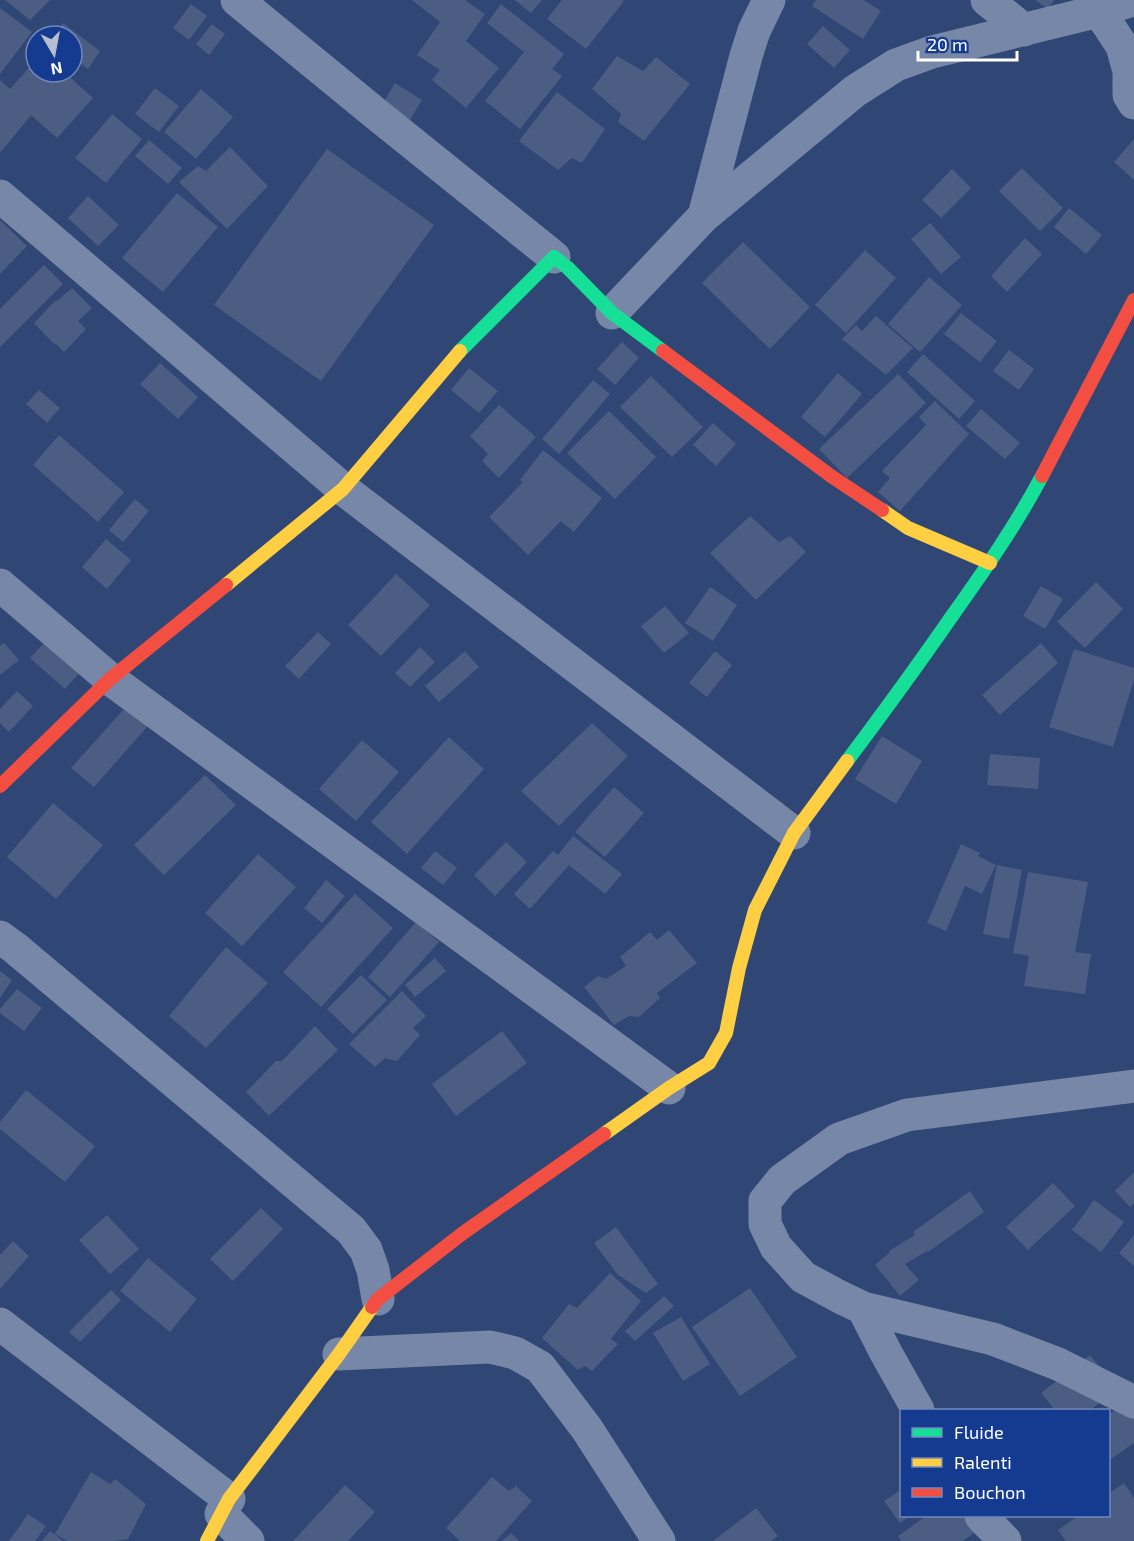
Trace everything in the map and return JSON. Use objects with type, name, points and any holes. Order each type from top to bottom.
[{"type":"street","points":[[237,0],[568,268],[612,313],[831,476],[908,528],[990,563]]},
{"type":"street","points":[[704,216],[746,56],[769,0]]},
{"type":"street","points":[[987,0],[1024,30]]},
{"type":"street","points":[[612,313],[704,216],[855,91],[896,65],[932,52],[1099,11],[1132,0]]},
{"type":"street","points":[[1099,11],[1122,46],[1129,71],[1129,95],[1134,103]]},
{"type":"street","points":[[0,196],[343,489],[794,833]]},
{"type":"street","points":[[0,786],[110,679],[343,489],[453,358],[554,257]]},
{"type":"street","points":[[219,1518],[378,1299],[463,1233],[669,1088],[709,1063],[726,1033],[739,968],[755,910],[794,833],[990,563],[1026,504],[1134,300]]},
{"type":"street","points":[[0,585],[110,679],[669,1088]]},
{"type":"street","points":[[0,937],[351,1230],[366,1250],[373,1270],[378,1299]]},
{"type":"street","points":[[1134,1086],[907,1114],[839,1139],[782,1180],[765,1201],[765,1224],[776,1247],[803,1277],[863,1308],[993,1340],[1058,1364],[1134,1402]]},
{"type":"street","points":[[863,1308],[917,1409]]},
{"type":"street","points":[[0,1324],[248,1541]]},
{"type":"street","points":[[339,1354],[490,1347],[515,1353],[540,1367],[587,1429],[660,1541]]},
{"type":"street","points":[[983,1517],[1005,1541]]},
{"type":"building","points":[[5,0],[50,0],[30,20]]},
{"type":"building","points":[[412,0],[465,0],[485,14],[466,41],[499,68],[466,108],[432,80],[440,70],[417,55],[440,22]]},
{"type":"building","points":[[515,0],[542,0],[531,13]]},
{"type":"building","points":[[562,0],[624,1],[586,49],[547,19]]},
{"type":"building","points":[[816,0],[864,0],[881,11],[863,39],[812,6]]},
{"type":"building","points":[[1035,0],[1054,0],[1048,9]]},
{"type":"building","points":[[191,4],[207,16],[189,40],[173,28]]},
{"type":"building","points":[[501,4],[564,54],[552,69],[562,76],[520,129],[485,101],[524,52],[487,23]]},
{"type":"building","points":[[0,8],[24,26],[24,42],[0,74]]},
{"type":"building","points":[[212,24],[225,34],[209,55],[196,44]]},
{"type":"building","points":[[823,26],[850,50],[834,68],[807,44]]},
{"type":"building","points":[[84,39],[100,51],[88,69],[84,66]]},
{"type":"building","points":[[617,56],[643,71],[656,57],[690,84],[644,141],[618,122],[621,114],[592,89]]},
{"type":"building","points":[[24,73],[24,84],[77,84],[93,98],[57,138],[31,115],[0,153],[0,80],[10,89]]},
{"type":"building","points":[[395,83],[422,100],[408,123],[381,107]]},
{"type":"building","points":[[155,88],[179,106],[159,132],[135,114]]},
{"type":"building","points":[[201,89],[233,117],[196,159],[164,132]]},
{"type":"building","points":[[557,92],[605,129],[582,163],[572,158],[558,170],[519,141]]},
{"type":"building","points":[[112,114],[142,139],[106,183],[75,158]]},
{"type":"building","points":[[1134,139],[1134,180],[1114,162]]},
{"type":"building","points":[[149,140],[182,168],[168,184],[135,156]]},
{"type":"building","points":[[230,147],[268,186],[227,229],[179,182],[198,166],[206,171]]},
{"type":"building","points":[[327,149],[434,225],[321,381],[214,305]]},
{"type":"building","points":[[1022,168],[1063,208],[1040,231],[999,191]]},
{"type":"building","points":[[952,169],[971,188],[941,218],[922,200]]},
{"type":"building","points":[[177,193],[218,227],[163,292],[122,258]]},
{"type":"building","points":[[88,196],[119,225],[98,246],[68,218]]},
{"type":"building","points":[[1069,208],[1102,235],[1086,254],[1054,227]]},
{"type":"building","points":[[0,220],[27,246],[0,274]]},
{"type":"building","points":[[930,223],[961,257],[941,274],[911,239]]},
{"type":"building","points":[[1025,238],[1042,254],[1007,292],[991,276]]},
{"type":"building","points":[[743,242],[810,307],[770,349],[702,283]]},
{"type":"building","points":[[865,250],[896,278],[846,333],[815,305]]},
{"type":"building","points":[[44,265],[63,284],[0,347],[0,309]]},
{"type":"building","points":[[929,277],[962,305],[920,352],[888,324]]},
{"type":"building","points":[[72,288],[92,308],[78,321],[86,329],[64,352],[34,323],[56,300]]},
{"type":"building","points":[[961,313],[997,341],[980,362],[944,334]]},
{"type":"building","points":[[876,316],[913,348],[886,375],[842,339],[856,325],[862,331]]},
{"type":"building","points":[[622,342],[639,358],[615,385],[597,369]]},
{"type":"building","points":[[1009,350],[1034,369],[1019,390],[993,371]]},
{"type":"building","points":[[923,354],[975,401],[959,419],[907,372]]},
{"type":"building","points":[[160,363],[198,397],[178,419],[140,384]]},
{"type":"building","points":[[469,368],[498,391],[479,413],[451,390]]},
{"type":"building","points":[[838,373],[862,394],[825,437],[801,417]]},
{"type":"building","points":[[898,374],[926,403],[847,478],[819,449]]},
{"type":"building","points":[[651,376],[703,427],[672,457],[620,407]]},
{"type":"building","points":[[593,380],[610,394],[559,454],[542,439]]},
{"type":"building","points":[[39,390],[60,408],[47,423],[26,404]]},
{"type":"building","points":[[935,401],[969,434],[900,511],[878,492],[890,478],[882,471],[926,425],[919,417]]},
{"type":"building","points":[[499,405],[536,437],[499,478],[482,461],[488,454],[470,436]]},
{"type":"building","points":[[981,409],[1020,443],[1005,459],[966,426]]},
{"type":"building","points":[[609,411],[656,457],[615,499],[567,453]]},
{"type":"building","points":[[713,423],[736,444],[716,466],[693,445]]},
{"type":"building","points":[[59,435],[124,492],[98,522],[33,465]]},
{"type":"building","points":[[543,450],[602,498],[574,532],[561,521],[528,555],[489,517],[523,482],[520,480]]},
{"type":"building","points":[[135,499],[149,511],[123,542],[109,530]]},
{"type":"building","points":[[750,516],[779,542],[790,536],[806,552],[756,600],[710,553]]},
{"type":"building","points":[[106,539],[131,560],[107,589],[82,567]]},
{"type":"building","points":[[396,574],[430,605],[381,656],[348,625]]},
{"type":"building","points":[[1096,582],[1123,609],[1085,648],[1057,622]]},
{"type":"building","points":[[1041,586],[1063,599],[1045,629],[1023,616]]},
{"type":"building","points":[[710,587],[737,605],[713,641],[685,623]]},
{"type":"building","points":[[665,606],[689,633],[664,653],[641,626]]},
{"type":"building","points":[[318,632],[331,644],[299,679],[285,666]]},
{"type":"building","points":[[48,639],[82,670],[65,689],[30,658]]},
{"type":"building","points":[[4,643],[19,660],[0,675],[0,646]]},
{"type":"building","points":[[1041,643],[1058,663],[1000,715],[982,695]]},
{"type":"building","points":[[420,647],[435,662],[410,687],[395,673]]},
{"type":"building","points":[[1074,649],[1134,668],[1134,680],[1113,747],[1049,727]]},
{"type":"building","points":[[465,651],[479,667],[439,702],[425,686]]},
{"type":"building","points":[[715,651],[732,665],[707,697],[689,683]]},
{"type":"building","points":[[17,691],[33,706],[9,732],[0,723],[0,709]]},
{"type":"building","points":[[132,700],[154,719],[94,787],[71,768]]},
{"type":"building","points":[[592,723],[628,756],[559,826],[521,791]]},
{"type":"building","points":[[882,736],[922,761],[896,804],[855,779]]},
{"type":"building","points":[[449,737],[484,769],[407,854],[371,822]]},
{"type":"building","points":[[362,740],[399,772],[356,821],[319,789]]},
{"type":"building","points":[[990,754],[1040,758],[1038,789],[987,785]]},
{"type":"building","points":[[205,775],[236,805],[164,875],[134,845]]},
{"type":"building","points":[[614,787],[644,813],[605,857],[575,832]]},
{"type":"building","points":[[53,803],[103,845],[56,899],[7,857]]},
{"type":"building","points":[[573,836],[622,874],[605,894],[569,865],[530,909],[514,894],[553,851],[558,855]]},
{"type":"building","points":[[506,842],[527,862],[495,896],[474,875]]},
{"type":"building","points":[[961,844],[980,853],[978,856],[996,865],[982,894],[965,886],[946,931],[927,923]]},
{"type":"building","points":[[435,851],[457,868],[443,885],[421,868]]},
{"type":"building","points":[[258,854],[296,887],[242,946],[205,913]]},
{"type":"building","points":[[997,865],[1022,870],[1009,939],[983,934]]},
{"type":"building","points":[[1028,872],[1088,882],[1075,952],[1091,954],[1085,994],[1024,986],[1029,956],[1013,953]]},
{"type":"building","points":[[326,880],[345,896],[322,923],[304,908]]},
{"type":"building","points":[[355,894],[393,928],[321,1007],[283,972]]},
{"type":"building","points":[[416,922],[439,942],[390,997],[368,977]]},
{"type":"building","points":[[669,930],[697,963],[657,993],[660,998],[639,1017],[629,1016],[614,1025],[584,987],[598,976],[606,979],[626,966],[620,957],[650,932],[657,940]]},
{"type":"building","points":[[226,947],[268,983],[206,1048],[169,1016]]},
{"type":"building","points":[[435,958],[446,971],[415,997],[405,985]]},
{"type":"building","points":[[0,971],[12,980],[0,998]]},
{"type":"building","points":[[361,975],[387,1000],[353,1034],[327,1009]]},
{"type":"building","points":[[17,989],[42,1008],[24,1031],[0,1013],[0,1009]]},
{"type":"building","points":[[402,991],[426,1016],[413,1028],[420,1035],[397,1061],[385,1058],[375,1067],[349,1044]]},
{"type":"building","points":[[315,1026],[338,1050],[269,1116],[246,1092],[276,1061],[282,1061]]},
{"type":"building","points":[[502,1031],[527,1063],[456,1116],[432,1084]]},
{"type":"building","points":[[26,1090],[95,1146],[65,1182],[0,1129],[0,1122]]},
{"type":"building","points":[[1134,1172],[1134,1203],[1130,1207],[1115,1191]]},
{"type":"building","points":[[1053,1183],[1075,1206],[1028,1250],[1006,1227]]},
{"type":"building","points":[[970,1191],[984,1212],[928,1252],[905,1264],[919,1280],[900,1296],[875,1265],[889,1251],[915,1235],[913,1232]]},
{"type":"building","points":[[1094,1200],[1124,1222],[1101,1252],[1072,1230]]},
{"type":"building","points":[[261,1208],[283,1229],[233,1281],[210,1259]]},
{"type":"building","points":[[107,1215],[139,1249],[110,1274],[79,1240]]},
{"type":"building","points":[[616,1227],[658,1284],[646,1293],[618,1275],[594,1243]]},
{"type":"building","points":[[1134,1235],[1134,1266],[1119,1253]]},
{"type":"building","points":[[13,1241],[29,1256],[0,1289],[0,1255]]},
{"type":"building","points":[[148,1258],[197,1299],[170,1332],[120,1291]]},
{"type":"building","points":[[610,1273],[641,1301],[611,1339],[618,1344],[592,1371],[585,1366],[578,1370],[542,1338],[569,1304],[577,1308]]},
{"type":"building","points":[[750,1288],[797,1357],[740,1396],[692,1327]]},
{"type":"building","points":[[111,1290],[121,1300],[80,1342],[69,1332]]},
{"type":"building","points":[[664,1296],[674,1306],[635,1341],[625,1331]]},
{"type":"building","points":[[681,1317],[710,1364],[683,1381],[653,1333]]},
{"type":"building","points":[[1090,1355],[1118,1389],[1091,1409],[1054,1409],[1041,1393]]},
{"type":"building","points":[[1126,1402],[1134,1414],[1134,1443],[1110,1460],[1110,1414]]},
{"type":"building","points":[[91,1472],[110,1484],[115,1479],[146,1504],[128,1539],[67,1541],[55,1534]]},
{"type":"building","points":[[492,1477],[509,1491],[516,1486],[532,1501],[496,1541],[460,1541],[446,1528]]},
{"type":"building","points":[[1124,1483],[1134,1498],[1134,1541],[1066,1541],[1058,1530],[1077,1517],[1110,1517],[1110,1493]]},
{"type":"building","points":[[345,1485],[375,1512],[348,1541],[293,1541]]},
{"type":"building","points":[[900,1490],[900,1517],[909,1517],[900,1523],[884,1501]]},
{"type":"building","points":[[756,1508],[778,1536],[771,1541],[713,1541]]},
{"type":"building","points":[[28,1514],[46,1526],[35,1541],[9,1541]]},
{"type":"building","points":[[925,1517],[975,1517],[982,1527],[963,1541],[901,1541],[898,1536]]},
{"type":"building","points":[[50,1531],[53,1533],[63,1541],[42,1541]]},
{"type":"building","points":[[511,1533],[519,1541],[502,1541]]},
{"type":"traffic: fast","points":[[460,351],[554,257],[568,268],[612,313],[663,351]]},
{"type":"traffic: fast","points":[[847,761],[988,565],[1042,476]]},
{"type":"traffic: slow","points":[[226,585],[343,489],[460,351]]},
{"type":"traffic: slow","points":[[882,510],[908,528],[990,563]]},
{"type":"traffic: slow","points":[[604,1134],[709,1063],[726,1033],[739,968],[755,910],[794,833],[847,761]]},
{"type":"traffic: slow","points":[[207,1541],[229,1499],[372,1307]]},
{"type":"traffic: jam","points":[[1042,476],[1134,300]]},
{"type":"traffic: jam","points":[[663,351],[831,476],[882,510]]},
{"type":"traffic: jam","points":[[0,786],[110,679],[226,585]]},
{"type":"traffic: jam","points":[[372,1307],[378,1299],[463,1233],[604,1134]]}]
